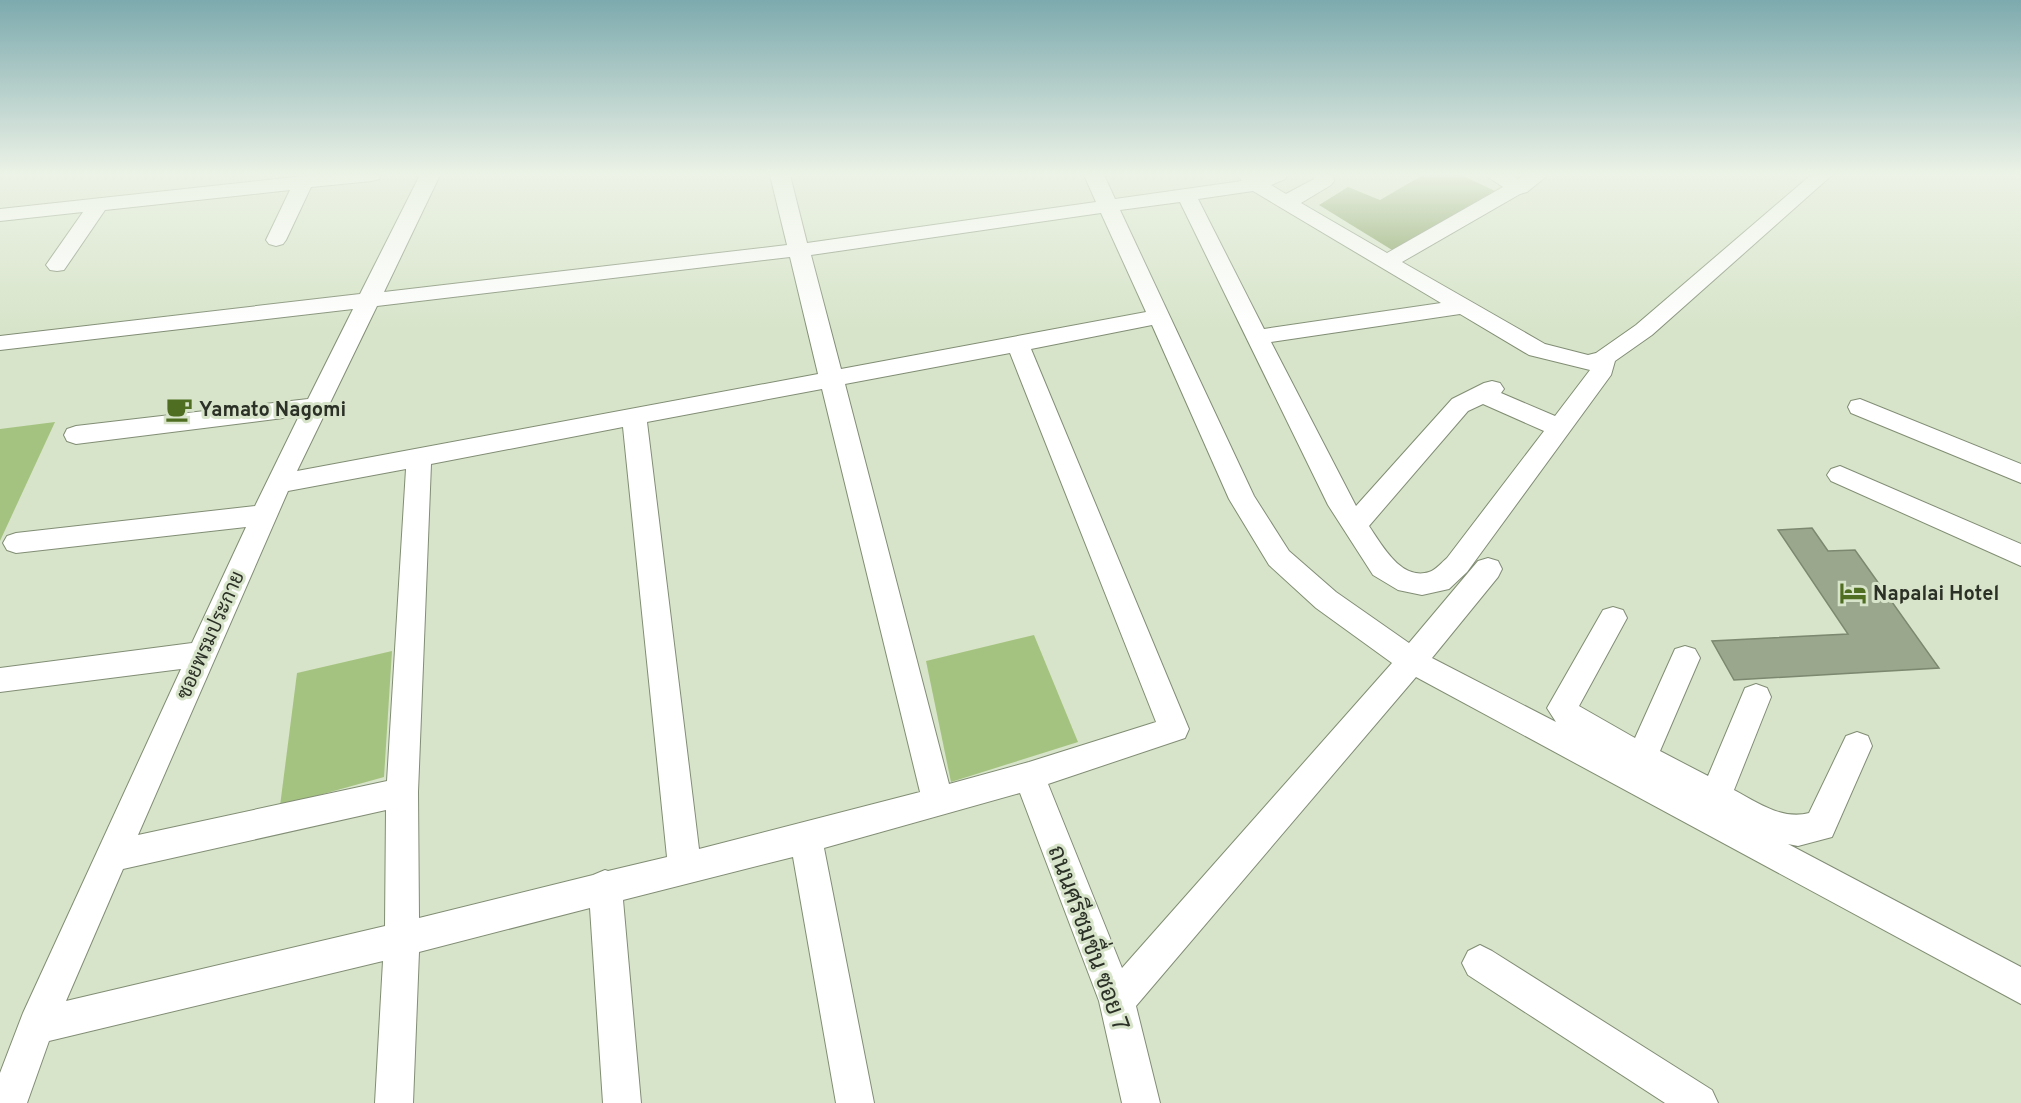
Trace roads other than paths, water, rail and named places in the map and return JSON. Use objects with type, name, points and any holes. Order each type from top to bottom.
[{"type":"street","points":[[57,265],[83,226]]},
{"type":"street","points":[[276,240],[282,226]]},
{"type":"street","name":"ซอยพรมประกาย","points":[[8,1103],[19,1049],[112,856],[278,484],[404,226]]},
{"type":"street","points":[[794,226],[938,801]]},
{"type":"street","points":[[0,343],[800,250],[973,226]]},
{"type":"street","points":[[1117,226],[1242,499],[1279,558],[1326,600],[1412,661],[2021,986]]},
{"type":"street","points":[[1202,226],[1341,505],[1383,568],[1408,582],[1422,584],[1440,581],[1457,565],[1603,370],[1604,358]]},
{"type":"street","points":[[1326,226],[1537,350],[1589,363],[1604,358],[1644,330],[1759,226]]},
{"type":"street","points":[[1386,262],[1450,226]]},
{"type":"street","points":[[1257,337],[1462,306]]},
{"type":"street","points":[[278,484],[1159,317]]},
{"type":"street","points":[[19,1049],[402,939],[605,886],[807,838],[1029,776],[1174,729],[1018,344]]},
{"type":"street","points":[[1354,525],[1460,405],[1487,391],[1559,428]]},
{"type":"street","points":[[76,435],[317,406]]},
{"type":"street","points":[[1860,407],[2021,474]]},
{"type":"street","points":[[634,417],[685,868]]},
{"type":"street","points":[[394,1103],[402,939],[402,792],[419,459]]},
{"type":"street","points":[[1840,475],[2021,556]]},
{"type":"street","points":[[16,543],[264,515]]},
{"type":"street","points":[[1117,1000],[1412,661],[1488,569]]},
{"type":"street","points":[[1614,618],[1562,708],[1571,719],[1771,826],[1798,831],[1820,826],[1857,746]]},
{"type":"street","points":[[0,680],[202,654]]},
{"type":"street","points":[[1642,757],[1685,658]]},
{"type":"street","points":[[1716,796],[1756,697]]},
{"type":"street","name":"ถนนศรีชมชื่น ซอย 7","points":[[1029,776],[1117,1000],[1141,1103]]},
{"type":"street","points":[[112,856],[402,792]]},
{"type":"street","points":[[807,838],[855,1103]]},
{"type":"street","points":[[605,886],[622,1103]]},
{"type":"street","points":[[1480,963],[1699,1103]]},
{"type":"place","name":"Yamato Nagomi","points":[[179,409]]},
{"type":"place","name":"Napalai Hotel","points":[[1853,593]]}]
